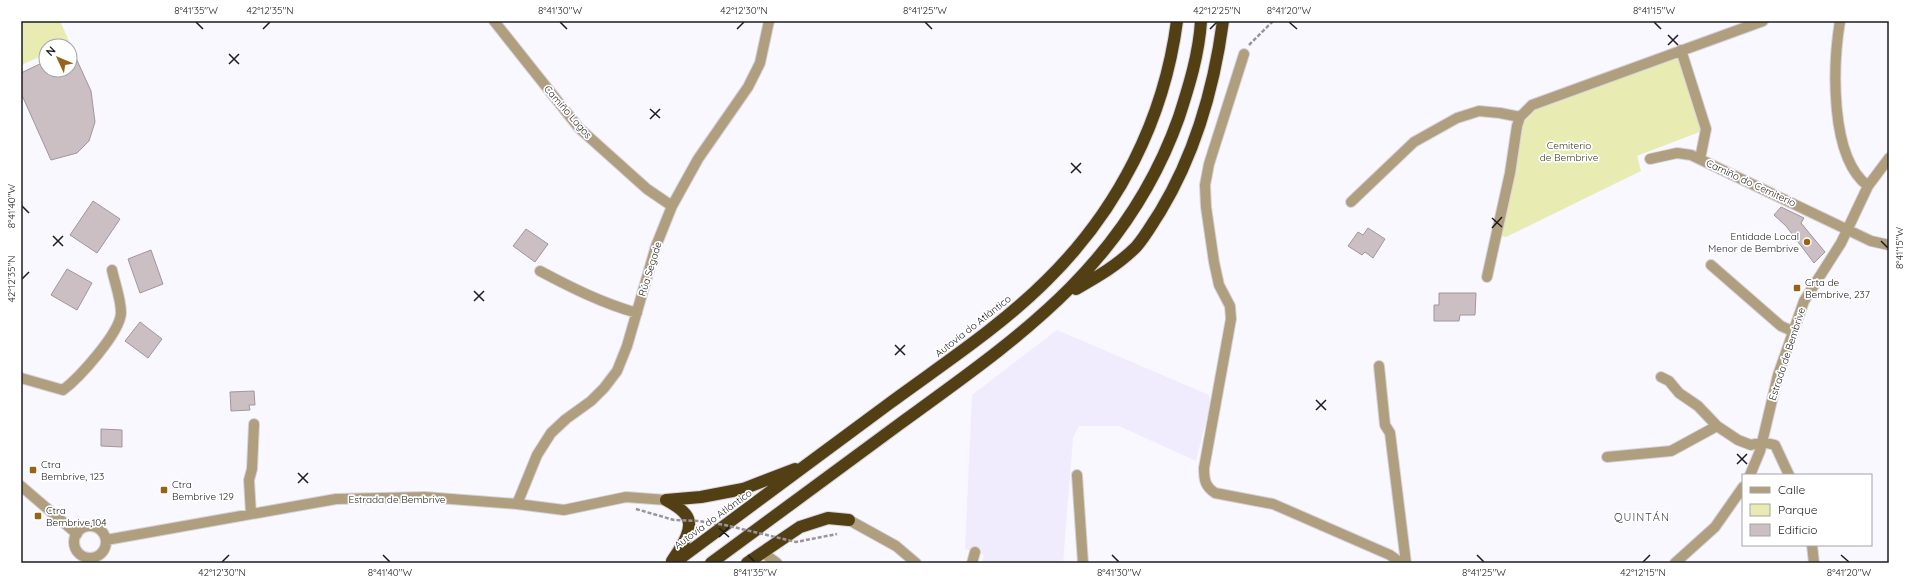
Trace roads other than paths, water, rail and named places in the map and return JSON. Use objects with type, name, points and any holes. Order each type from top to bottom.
[{"type":"highway","name":"Autovía do Atlántico","points":[[674,563],[1005,317],[1047,281],[1075,251],[1104,214],[1125,180],[1143,144],[1163,94],[1174,42],[1176,21]]},
{"type":"highway","points":[[711,563],[961,380],[1032,324],[1062,298],[1111,243],[1144,193],[1163,156],[1184,102],[1200,44],[1201,21]]},
{"type":"highway","points":[[1062,298],[1114,266],[1136,247],[1173,191],[1201,124],[1219,54],[1223,21]]},
{"type":"highway","points":[[666,500],[712,496],[743,489],[809,463]]},
{"type":"highway","points":[[666,500],[680,508],[690,522],[682,546],[670,563]]},
{"type":"highway","points":[[747,563],[800,527],[828,518],[849,520]]},
{"type":"street","name":"Camiño Lagos","points":[[494,21],[579,128],[647,189],[672,206]]},
{"type":"street","name":"Rúa Segade","points":[[517,504],[537,455],[551,433],[566,419],[591,401],[604,388],[617,371],[628,346],[656,246],[672,206],[698,159],[748,87],[760,63],[769,21]]},
{"type":"street","points":[[1487,277],[1520,117],[1532,105],[1763,21]]},
{"type":"street","points":[[1840,21],[1834,78],[1837,116],[1849,161],[1860,180],[1868,186]]},
{"type":"street","points":[[1681,50],[1706,129],[1700,159]]},
{"type":"street","points":[[1244,54],[1209,164],[1205,186],[1206,207],[1214,262],[1219,285],[1230,306],[1231,319],[1204,468],[1204,479],[1208,488],[1215,493],[1273,504],[1390,555],[1401,563]]},
{"type":"street","points":[[1351,202],[1414,142],[1457,118],[1478,111],[1520,117]]},
{"type":"street","name":"Camiño do Cemiterio","points":[[1650,159],[1677,153],[1700,159],[1871,241],[1889,245]]},
{"type":"street","name":"Estrada de Bembrive","points":[[1750,474],[1762,442],[1770,406],[1792,331],[1804,301],[1819,276],[1836,253],[1868,186],[1889,158]]},
{"type":"street","points":[[1711,265],[1781,326],[1792,331]]},
{"type":"street","points":[[21,378],[62,390],[88,368],[119,323],[121,313],[120,302],[112,270]]},
{"type":"street","points":[[540,271],[611,306],[637,313]]},
{"type":"street","points":[[1379,366],[1385,425],[1390,433],[1406,563]]},
{"type":"street","points":[[1661,377],[1669,382],[1679,393],[1698,406],[1717,426],[1746,444],[1751,445],[1762,442],[1772,443],[1779,449],[1790,474]]},
{"type":"street","points":[[252,514],[249,480],[252,469],[254,424]]},
{"type":"street","points":[[1608,457],[1671,451],[1717,426]]},
{"type":"street","points":[[1076,475],[1083,563]]},
{"type":"street","points":[[21,486],[77,534]]},
{"type":"street","points":[[1675,563],[1715,527],[1742,488]]},
{"type":"street","name":"Estrada de Bembrive","points":[[106,540],[336,499],[380,496],[425,496],[517,504],[564,510],[626,497],[666,500]]},
{"type":"street","points":[[849,520],[896,546],[916,563]]},
{"type":"street","points":[[91,526],[101,530],[106,540],[106,546],[103,552],[85,560],[78,552],[74,543],[77,534],[81,529],[91,526]]},
{"type":"street","points":[[1812,546],[1814,563]]},
{"type":"street","points":[[762,552],[777,563]]},
{"type":"street","points":[[972,563],[975,552]]},
{"type":"place","name":"Entidade Local Menor de Bembrive","points":[[1807,242]]},
{"type":"place","name":"Crta de Bembrive, 237","points":[[1797,288]]},
{"type":"place","name":"Ctra Bembrive, 123","points":[[33,470]]},
{"type":"place","name":"Ctra Bembrive 129","points":[[164,490]]},
{"type":"place","name":"Ctra Bembrive,104","points":[[38,516]]},
{"type":"district","name":"QUINTÁN","points":[[1642,517]]},
{"type":"park label","name":"Cemiterio de Bembrive","points":[[1569,150]]}]
